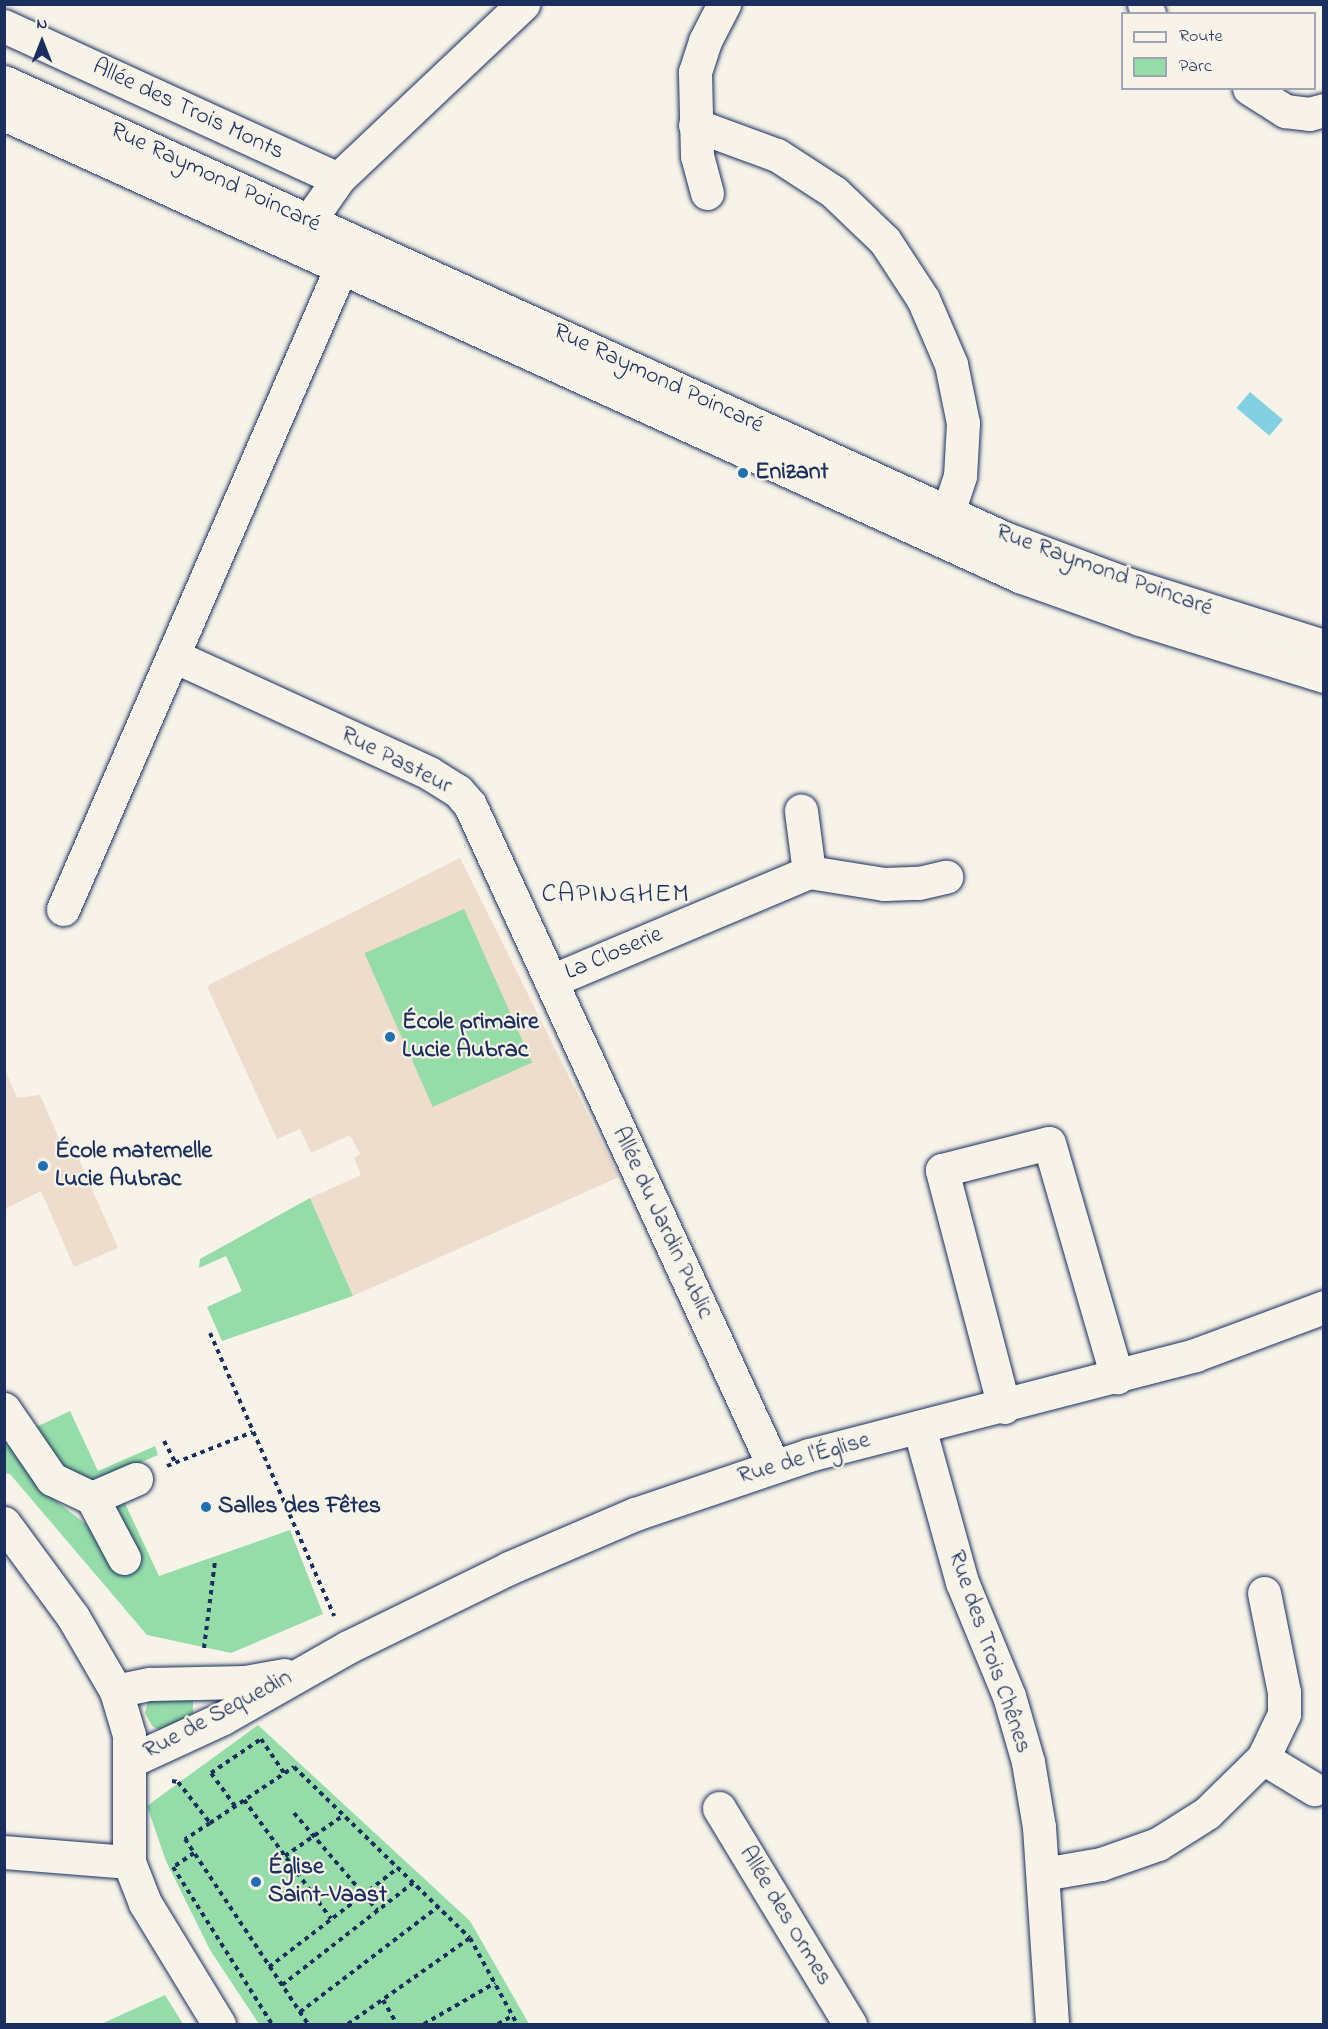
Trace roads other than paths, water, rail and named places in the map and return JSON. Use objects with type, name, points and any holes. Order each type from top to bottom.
[{"type":"street","points":[[305,236],[338,179],[523,4]]},
{"type":"street","points":[[707,193],[697,156],[695,72],[705,41],[724,4]]},
{"type":"street","name":"Allée des Trois Monts","points":[[4,26],[338,179]]},
{"type":"street","name":"Rue Raymond Poincaré","points":[[4,82],[305,236],[944,527],[1074,596],[1323,676]]},
{"type":"street","points":[[1252,90],[1285,111],[1310,114],[1323,110]]},
{"type":"street","name":"Rue Raymond Poincaré","points":[[4,114],[305,236]]},
{"type":"street","points":[[695,125],[777,155],[806,170],[860,215],[905,269],[940,334],[959,396],[963,450],[944,527]]},
{"type":"street","points":[[63,909],[346,255]]},
{"type":"street","name":"Rue Raymond Poincaré","points":[[944,527],[1078,567],[1323,646]]},
{"type":"street","name":"Rue Pasteur","points":[[174,656],[429,773],[458,791],[481,824],[551,981]]},
{"type":"street","points":[[801,811],[810,872],[884,884],[919,883],[946,877]]},
{"type":"street","name":"La Closerie","points":[[551,981],[810,872]]},
{"type":"street","name":"Allée du Jardin Public","points":[[551,981],[773,1465]]},
{"type":"street","points":[[1004,1407],[942,1170],[1049,1143],[1117,1377]]},
{"type":"street","name":"Rue de l'Église","points":[[305,1668],[591,1532],[773,1465],[1117,1377],[1238,1341],[1323,1307]]},
{"type":"street","points":[[4,1409],[52,1479],[92,1498],[124,1558]]},
{"type":"street","name":"Rue des Trois Chênes","points":[[919,1427],[962,1582],[1009,1696],[1026,1753],[1043,1874],[1052,2025]]},
{"type":"street","points":[[92,1498],[136,1479]]},
{"type":"street","points":[[4,1522],[35,1562],[111,1680],[126,1719],[130,1769]]},
{"type":"street","points":[[1043,1874],[1101,1864],[1158,1844],[1207,1813],[1263,1758],[1284,1714],[1284,1692],[1264,1593]]},
{"type":"street","points":[[111,1680],[150,1684],[245,1682],[305,1668]]},
{"type":"street","name":"Rue de Sequedin","points":[[219,2025],[145,1903],[129,1862],[130,1769],[223,1718],[305,1668]]},
{"type":"street","points":[[1263,1758],[1314,1789]]},
{"type":"street","name":"Allée des Ormes","points":[[719,1808],[850,2025]]},
{"type":"street","points":[[4,1852],[129,1862]]},
{"type":"water","points":[[1250,392],[1283,420],[1269,436],[1237,408]]},
{"type":"place","name":"Enizant","points":[[743,473]]},
{"type":"place","name":"École primaire Lucie Aubrac","points":[[390,1037]]},
{"type":"place","name":"École maternelle Lucie Aubrac","points":[[43,1166]]},
{"type":"place","name":"Salles des Fêtes","points":[[206,1507]]},
{"type":"place","name":"Église Saint-Vaast","points":[[256,1882]]},
{"type":"district","name":"CAPINGHEM","points":[[616,895]]}]
